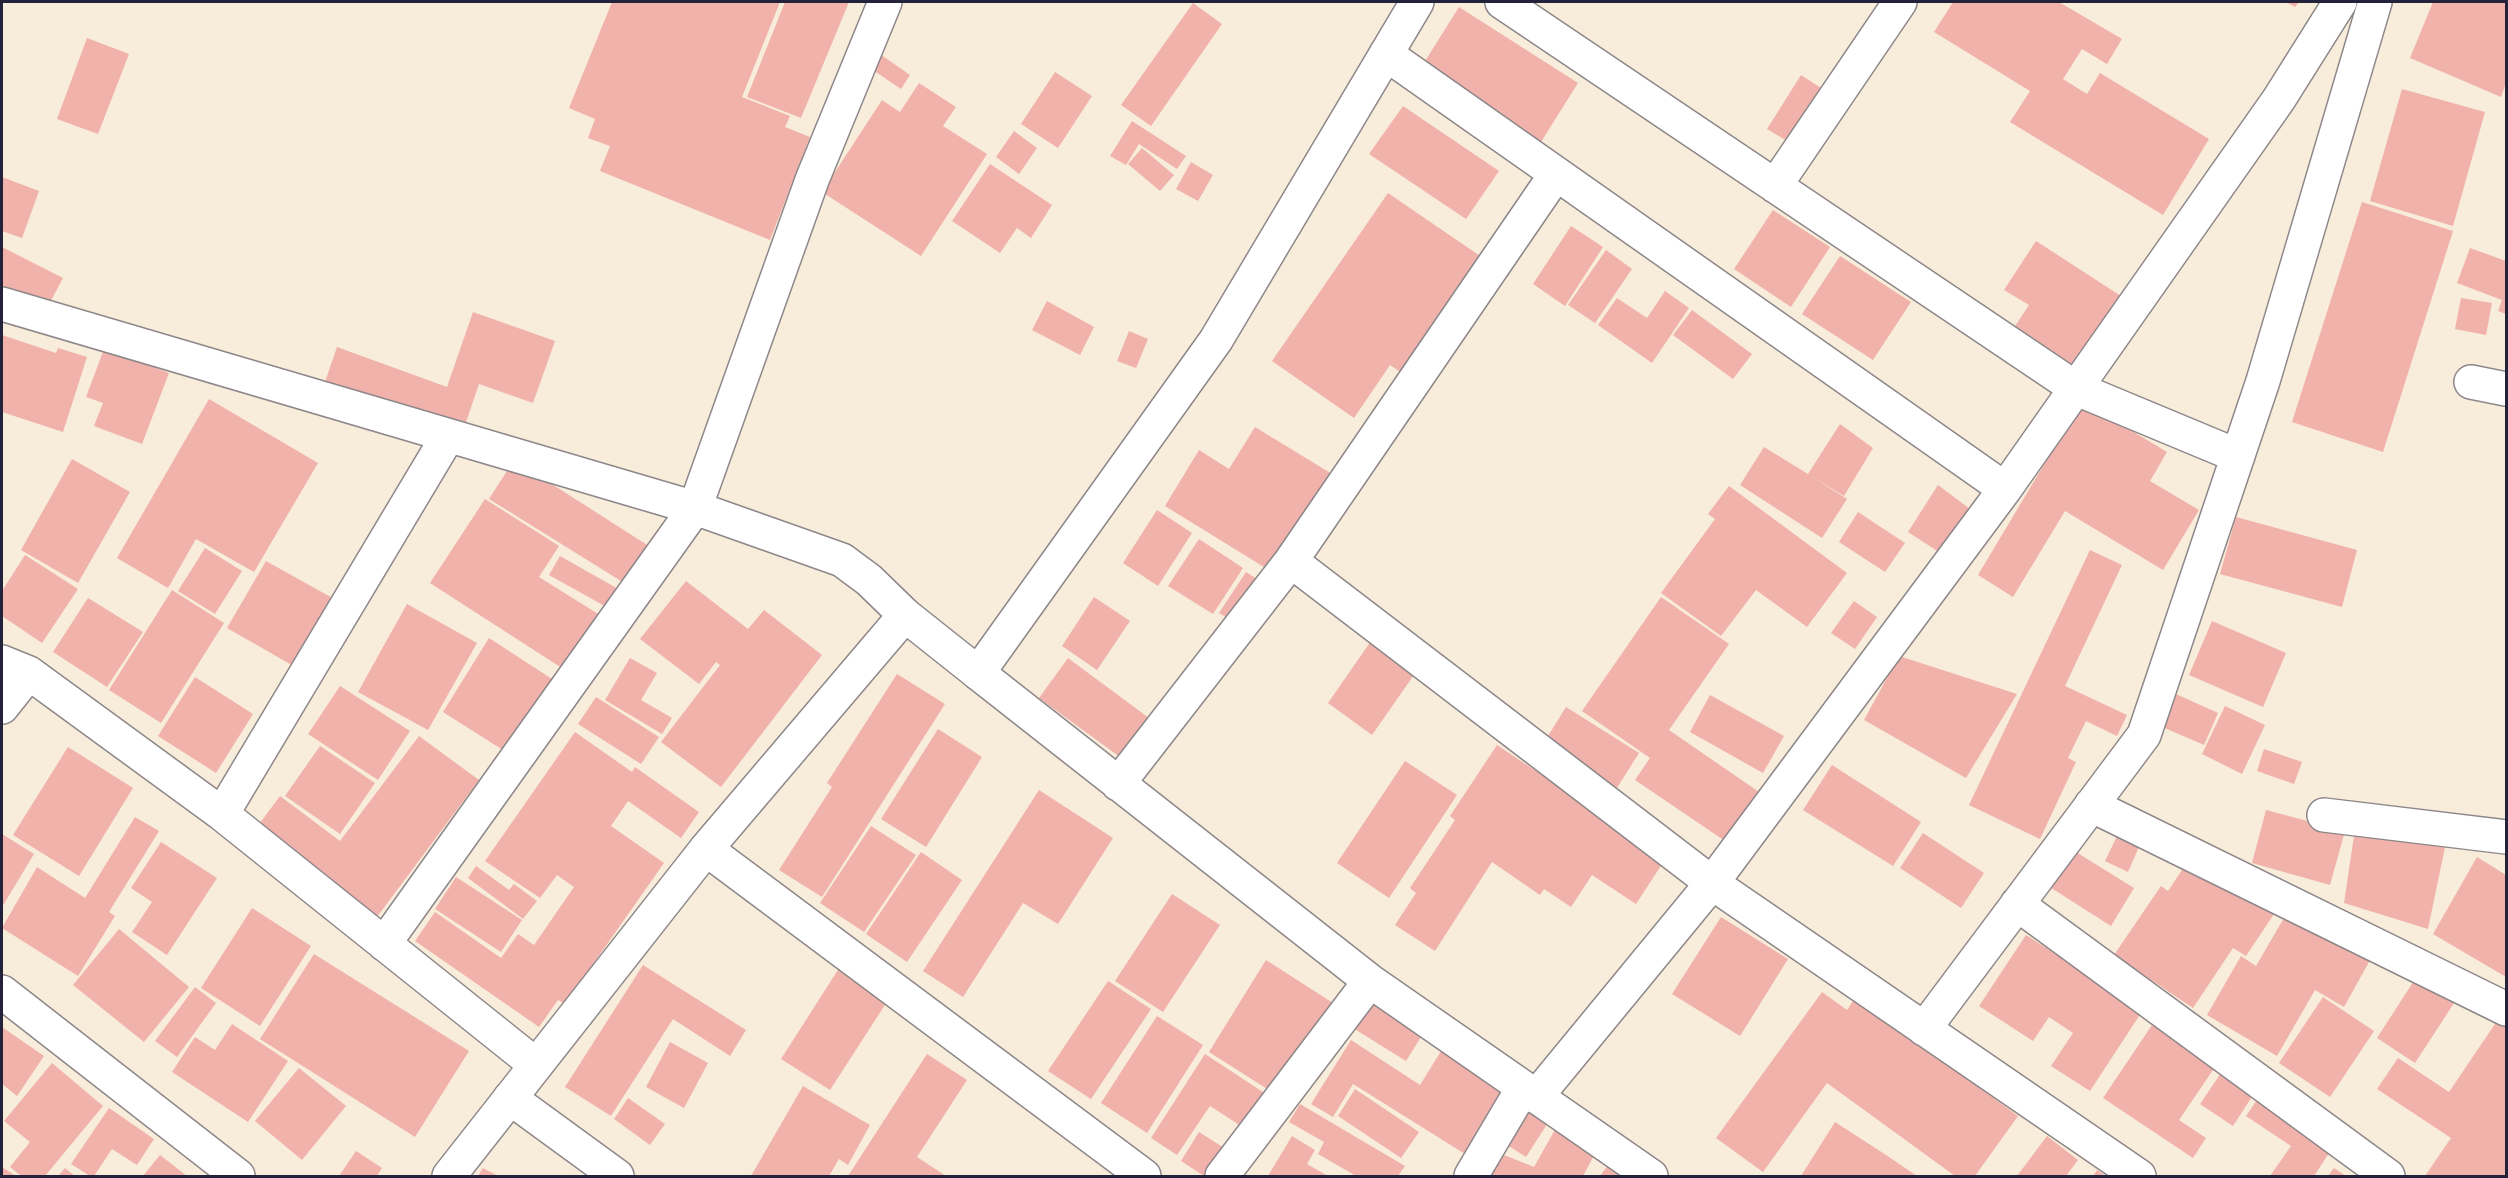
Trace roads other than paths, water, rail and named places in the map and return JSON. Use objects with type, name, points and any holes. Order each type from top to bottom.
[{"type":"street","points":[[384,944],[695,508],[812,180],[885,2]]},
{"type":"street","points":[[978,673],[1216,340],[1417,2]]},
{"type":"street","points":[[1502,2],[2077,390],[2238,456]]},
{"type":"street","points":[[1774,186],[1900,2]]},
{"type":"street","points":[[1471,1176],[1530,1092],[1712,883],[2005,489],[2077,390],[2279,99],[2340,2]]},
{"type":"street","points":[[1924,1029],[2144,735],[2263,381],[2375,2]]},
{"type":"street","points":[[1386,54],[2005,489]]},
{"type":"street","points":[[1118,784],[1291,561],[1556,174]]},
{"type":"street","points":[[2,304],[695,508],[842,560],[869,580],[905,615],[1370,981],[1651,1176]]},
{"type":"street","points":[[2471,382],[2506,388]]},
{"type":"street","points":[[222,814],[448,436]]},
{"type":"street","points":[[1291,561],[1712,883],[2139,1176]]},
{"type":"street","points":[[449,1176],[706,849],[905,615]]},
{"type":"street","points":[[2,707],[15,668],[222,814],[536,1065]]},
{"type":"street","points":[[2091,805],[2506,1009]]},
{"type":"street","points":[[2324,815],[2506,837]]},
{"type":"street","points":[[706,849],[1144,1176]]},
{"type":"street","points":[[2017,904],[2388,1176]]},
{"type":"street","points":[[1222,1176],[1370,981]]},
{"type":"street","points":[[2,992],[238,1176]]},
{"type":"street","points":[[510,1098],[617,1176]]}]
